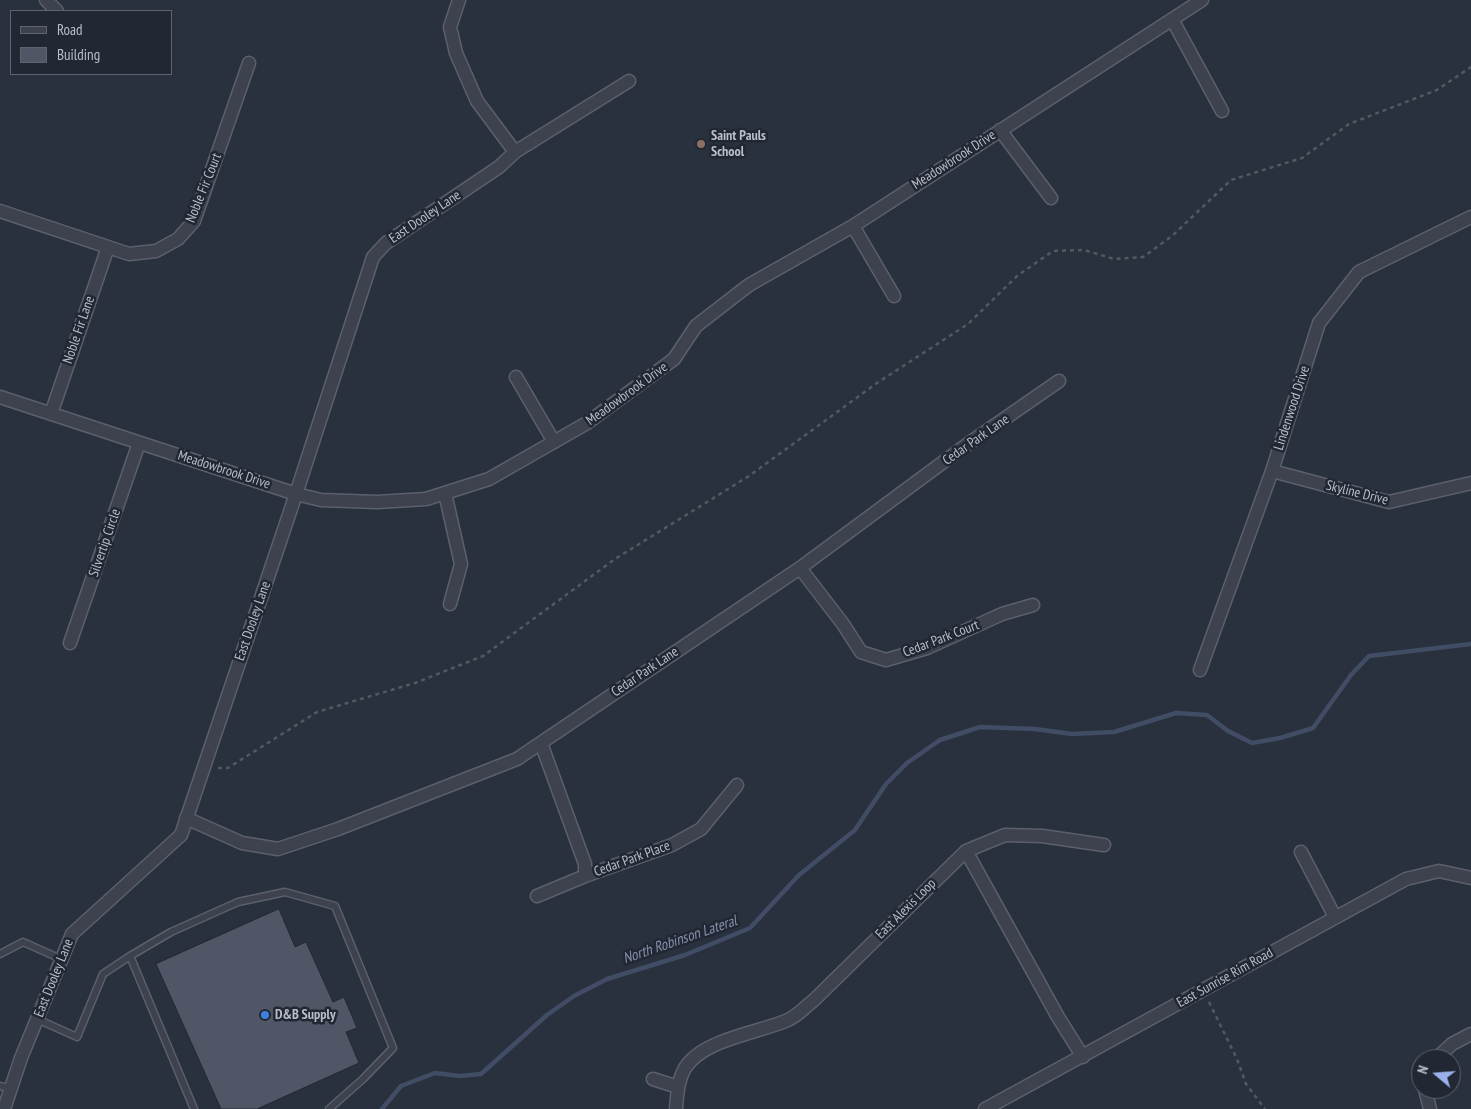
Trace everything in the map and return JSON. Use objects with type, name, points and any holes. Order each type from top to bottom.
[{"type":"street","points":[[46,0],[57,10]]},
{"type":"street","points":[[459,0],[450,27],[456,53],[477,101],[515,152]]},
{"type":"street","name":"Meadowbrook Drive","points":[[0,396],[296,494],[321,500],[377,502],[426,499],[489,479],[587,423],[674,360],[696,326],[749,285],[853,226],[1000,130],[1173,21],[1202,0]]},
{"type":"street","points":[[1173,21],[1222,111]]},
{"type":"street","name":"Noble Fir Court","points":[[0,211],[129,254],[156,250],[178,239],[194,222],[248,63]]},
{"type":"street","name":"East Dooley Lane","points":[[4,1109],[5,1088],[37,1019],[72,934],[181,835],[296,494],[373,257],[386,242],[499,167],[515,152],[629,81]]},
{"type":"street","points":[[1000,130],[1052,198]]},
{"type":"street","name":"Lindenwood Drive","points":[[1200,670],[1272,471],[1320,323],[1360,272],[1471,217]]},
{"type":"street","points":[[853,226],[894,296]]},
{"type":"street","name":"Noble Fir Lane","points":[[51,414],[108,247]]},
{"type":"street","points":[[516,377],[554,442]]},
{"type":"street","name":"Cedar Park Lane","points":[[186,818],[242,843],[278,849],[338,830],[508,762],[541,743],[800,568],[965,446],[1059,381]]},
{"type":"street","name":"Silvertip Circle","points":[[70,643],[139,443]]},
{"type":"street","name":"Skyline Drive","points":[[1272,471],[1389,502],[1471,483]]},
{"type":"street","points":[[445,493],[461,564],[450,604]]},
{"type":"street","name":"Cedar Park Court","points":[[800,568],[843,624],[861,652],[886,660],[927,648],[1002,614],[1034,606]]},
{"type":"street","name":"Cedar Park Place","points":[[541,743],[585,864],[585,876],[672,845],[701,829],[737,785]]},
{"type":"street","points":[[1083,1056],[1058,1017],[966,851],[1005,835],[1042,836],[1104,845]]},
{"type":"street","name":"East Alexis Loop","points":[[676,1109],[678,1087],[685,1068],[696,1056],[739,1035],[789,1020],[812,1001],[966,851]]},
{"type":"street","points":[[1301,852],[1335,917]]},
{"type":"street","name":"East Sunrise Rim Road","points":[[985,1109],[1406,879],[1439,871],[1471,878]]},
{"type":"street","points":[[537,896],[585,876]]},
{"type":"street","points":[[1447,1049],[1471,1034]]},
{"type":"street","points":[[653,1079],[678,1087]]},
{"type":"lane","points":[[37,1019],[78,1037],[103,974],[171,932],[238,902],[285,892],[335,906],[393,1048],[363,1079],[328,1109]]},
{"type":"lane","points":[[0,954],[23,942],[61,959]]},
{"type":"lane","points":[[130,956],[194,1109]]},
{"type":"path","points":[[204,767],[228,768],[317,712],[415,682],[483,656],[614,559],[749,476],[877,383],[968,324],[1017,276],[1054,251],[1084,250],[1114,259],[1143,257],[1172,236],[1231,180],[1302,158],[1349,124],[1437,90],[1471,66]]},
{"type":"path","points":[[1204,990],[1237,1059],[1246,1084],[1264,1109]]},
{"type":"building","name":"D&B Supply","points":[[279,909],[295,947],[306,942],[333,1002],[344,997],[357,1028],[346,1032],[359,1063],[257,1109],[221,1109],[156,964]]},
{"type":"waterway","name":"North Robinson Lateral","points":[[382,1109],[401,1086],[435,1073],[460,1076],[481,1074],[547,1015],[574,996],[607,979],[685,955],[750,928],[799,875],[855,830],[886,784],[907,763],[940,740],[980,727],[1035,729],[1072,734],[1114,732],[1176,713],[1207,715],[1228,731],[1252,743],[1280,738],[1313,728],[1351,675],[1369,656],[1471,644]]},
{"type":"place","name":"Saint Pauls School","points":[[701,144]]},
{"type":"place","name":"D&B Supply","points":[[265,1015]]}]
